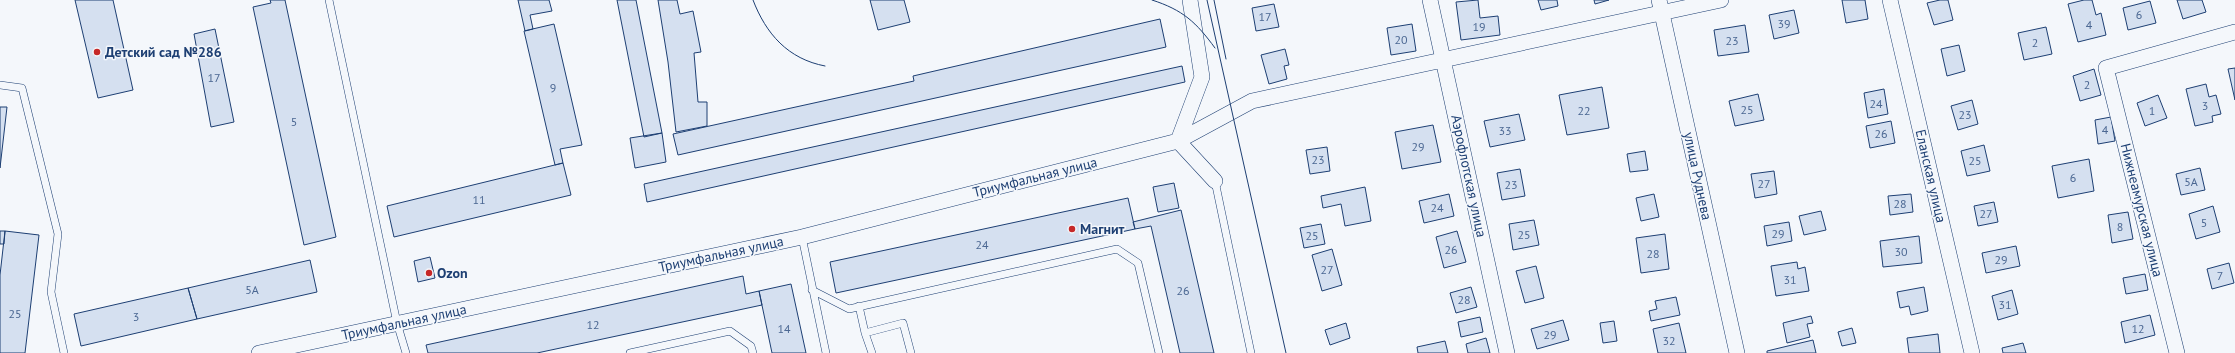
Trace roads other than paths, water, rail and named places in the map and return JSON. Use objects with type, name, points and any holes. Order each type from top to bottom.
[{"type":"street","points":[[1190,0],[1202,77],[1178,141],[1215,180]]},
{"type":"street","name":"Аэрофлотская улица","points":[[1430,0],[1507,353]]},
{"type":"street","name":"Триумфальная улица","points":[[259,353],[802,237],[1178,141],[1252,101],[1444,60],[1661,6],[1721,0]]},
{"type":"street","name":"Еланская улица","points":[[1890,0],[1972,353]]},
{"type":"street","name":"улица Руднева","points":[[1661,6],[1737,353]]},
{"type":"street","name":"Нижнеамурская улица","points":[[2177,353],[2106,68],[2235,32]]},
{"type":"lane","points":[[329,0],[398,323],[406,353]]},
{"type":"lane","points":[[0,85],[22,88],[58,234],[52,292],[64,353]]},
{"type":"lane","points":[[1215,180],[1251,353]]},
{"type":"lane","points":[[802,237],[826,353]]},
{"type":"lane","points":[[812,290],[849,309],[1117,249],[1138,263],[1159,353]]},
{"type":"lane","points":[[859,306],[872,353]]},
{"type":"lane","points":[[866,333],[903,323],[911,353]]},
{"type":"lane","points":[[630,353],[730,331],[751,346],[753,353]]},
{"type":"tram line","points":[[753,0],[765,24],[780,43],[800,58],[825,66]]},
{"type":"tram line","points":[[1152,0],[1172,8],[1188,18],[1202,31],[1215,48]]},
{"type":"tram line","points":[[1207,0],[1286,353]]},
{"type":"tram line","points":[[1214,0],[1226,59]]},
{"type":"place","name":"Детский сад №286","points":[[97,52]]},
{"type":"place","name":"Магнит","points":[[1072,229]]},
{"type":"place","name":"Ozon","points":[[429,273]]}]
